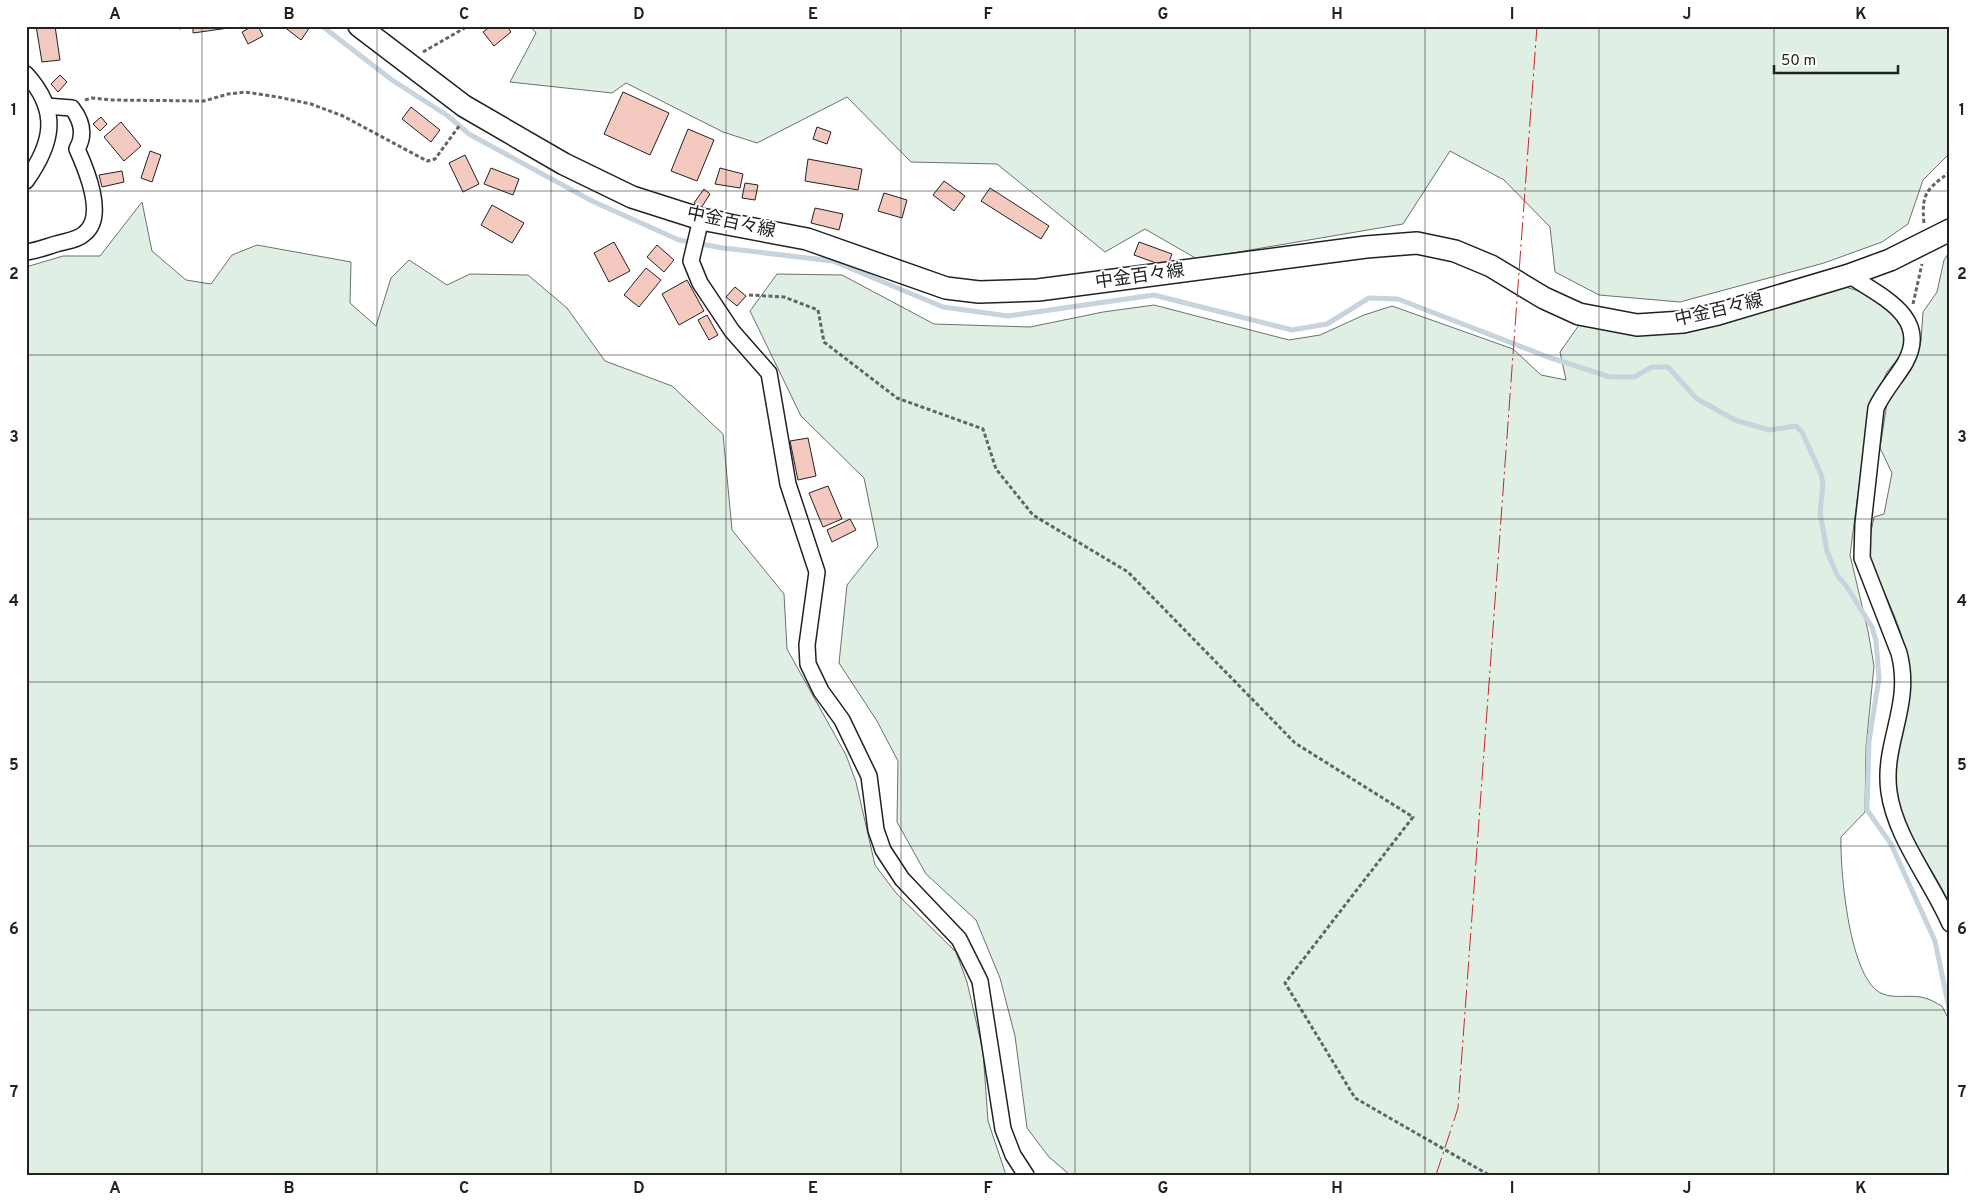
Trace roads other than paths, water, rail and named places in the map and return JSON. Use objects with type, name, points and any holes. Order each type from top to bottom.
[{"type":"main road","name":"中金百々線","points":[[359,26],[464,106],[564,164],[632,197],[700,224],[807,239],[946,288],[979,292],[1038,290],[1366,247],[1417,243],[1455,251],[1491,266],[1544,298],[1579,314],[1637,325],[1683,322],[1718,314],[1849,275],[1890,260],[1950,230]]},
{"type":"street","points":[[26,74],[38,87],[46,106],[50,138],[39,162],[26,181]]},
{"type":"street","points":[[26,252],[75,239],[86,233],[92,224],[96,212],[84,165],[77,149],[82,141],[82,131],[78,117],[72,108],[46,106]]},
{"type":"street","points":[[700,224],[692,261],[700,283],[732,331],[769,373],[788,484],[817,572],[807,645],[808,664],[820,691],[842,720],[869,776],[876,830],[883,850],[902,879],[959,940],[980,981],[1003,1129],[1012,1155],[1026,1175]]},
{"type":"street","points":[[1849,275],[1902,312],[1913,334],[1911,349],[1905,362],[1883,394],[1876,408],[1863,524],[1862,558],[1903,668],[1902,703],[1890,757],[1891,800],[1899,826],[1950,924]]},
{"type":"waterway","points":[[322,26],[392,80],[448,116],[469,134],[592,201],[679,240],[723,248],[833,261],[943,307],[1008,316],[1154,295],[1292,330],[1327,324],[1369,298],[1398,299],[1548,357],[1610,377],[1634,377],[1652,367],[1668,367],[1697,399],[1735,420],[1769,430],[1796,426],[1802,432],[1821,474],[1823,484],[1820,513],[1827,551],[1837,575],[1847,587],[1872,627],[1876,641],[1879,678],[1869,741],[1867,810],[1891,844],[1935,941],[1950,1013]]}]
